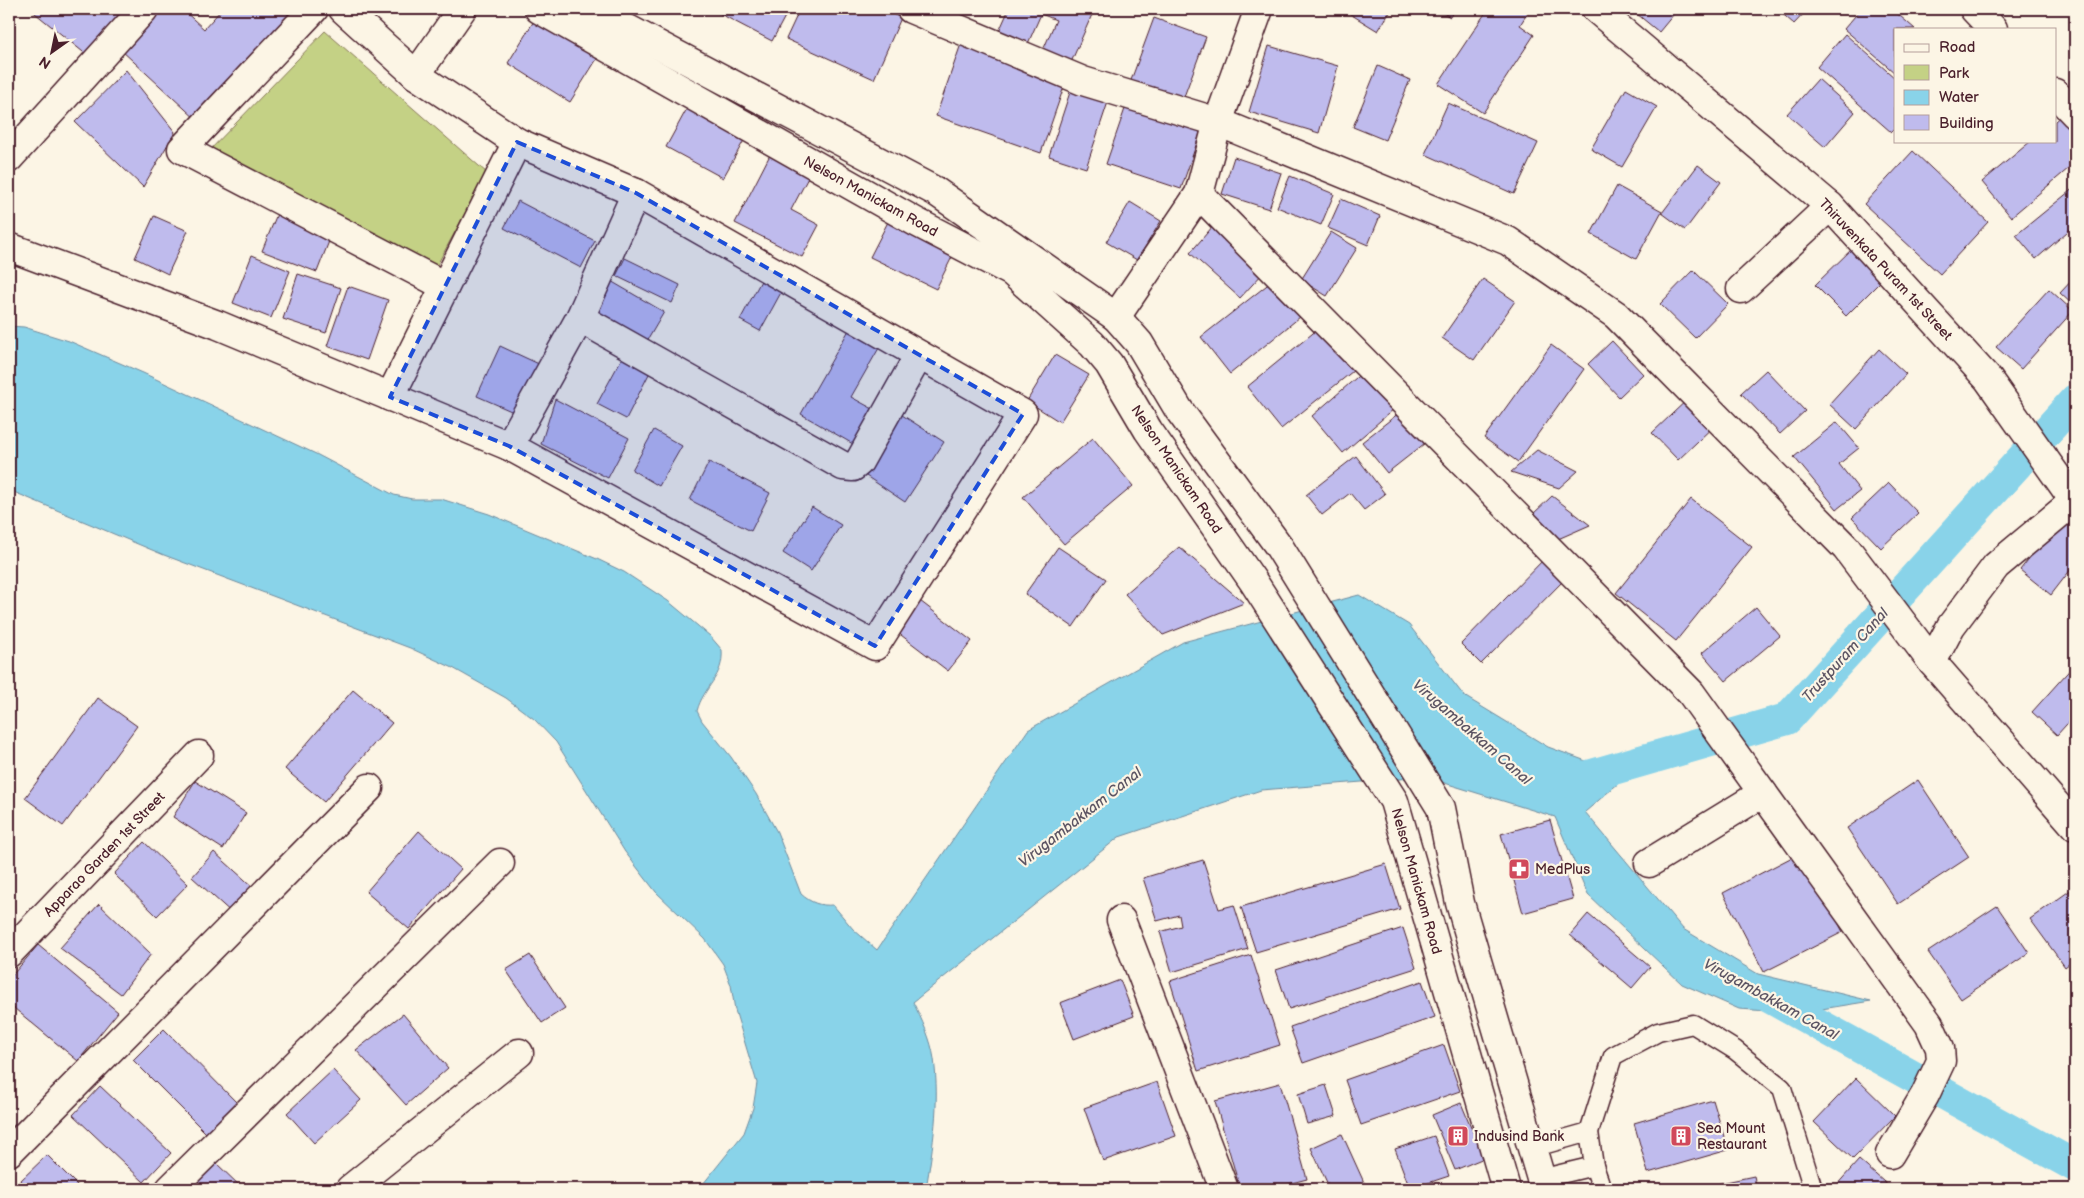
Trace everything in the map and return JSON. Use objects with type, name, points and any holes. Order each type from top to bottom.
[{"type":"street","points":[[9,158],[144,9]]},
{"type":"street","points":[[314,9],[182,149],[446,286]]},
{"type":"street","points":[[9,247],[218,325],[509,446],[875,646],[1023,414],[636,193],[517,142],[416,75],[343,9]]},
{"type":"street","points":[[416,75],[462,9]]},
{"type":"street","name":"Nelson Manickam Road","points":[[540,9],[916,222],[1012,272],[1092,344],[1109,364],[1148,430],[1253,580],[1394,801],[1506,1189]]},
{"type":"street","points":[[590,9],[935,191],[1116,317],[1139,342],[1179,410],[1278,545],[1441,808],[1460,903],[1542,1184]]},
{"type":"street","points":[[911,9],[1083,81],[1218,122],[1508,242],[1616,315],[1846,548],[1932,662],[2075,826]]},
{"type":"street","points":[[1116,317],[1199,194],[1218,122],[1259,9]]},
{"type":"street","name":"Thiruvenkata Puram 1st Street","points":[[1596,9],[1830,206],[1988,379],[2075,502]]},
{"type":"street","points":[[1974,9],[1992,28]]},
{"type":"street","points":[[2056,95],[2075,114]]},
{"type":"street","points":[[390,397],[517,142]]},
{"type":"street","points":[[509,446],[580,318],[636,193]]},
{"type":"street","points":[[1199,194],[1691,692],[1930,1024],[1940,1048],[1941,1061],[1925,1095],[1890,1154]]},
{"type":"street","points":[[1741,288],[1830,206]]},
{"type":"street","points":[[580,318],[843,466],[853,467],[859,462],[920,355]]},
{"type":"street","points":[[1932,662],[1951,626],[1996,566],[2075,502]]},
{"type":"street","name":"Apparao Garden 1st Street","points":[[9,953],[199,755]]},
{"type":"street","points":[[9,1152],[368,788]]},
{"type":"street","points":[[1649,863],[1763,793]]},
{"type":"street","points":[[170,1189],[500,863]]},
{"type":"street","points":[[1120,920],[1224,1189]]},
{"type":"street","points":[[350,1189],[519,1053]]},
{"type":"lane","points":[[1602,1189],[1594,1166],[1589,1132],[1613,1056],[1658,1032],[1693,1024],[1735,1050],[1782,1088],[1813,1189]]},
{"type":"lane","points":[[1532,1148],[1589,1132]]},
{"type":"lane","points":[[1542,1184],[1594,1166]]},
{"type":"highlighted area","points":[[517,142],[636,193],[1023,414],[875,646],[509,446],[390,397]]},
{"type":"green space","points":[[325,31],[487,173],[431,276],[207,153]]},
{"type":"water","points":[[9,326],[24,327],[69,341],[143,373],[316,454],[394,495],[412,499],[441,499],[489,514],[597,559],[624,572],[668,601],[710,636],[722,650],[720,668],[704,694],[697,711],[702,721],[731,757],[756,794],[777,832],[801,894],[808,900],[816,903],[833,905],[853,929],[877,950],[1028,730],[1183,642],[1359,595],[1409,625],[1464,696],[1548,747],[1627,776],[1585,812],[1683,929],[1758,974],[1871,1001],[1797,1013],[1739,1009],[1682,984],[1588,895],[1555,817],[1425,777],[1261,790],[1119,837],[913,1002],[931,1044],[936,1075],[935,1124],[926,1189],[699,1189],[744,1133],[753,1108],[757,1083],[735,1010],[731,985],[723,964],[705,939],[656,892],[625,852],[556,742],[534,719],[506,698],[451,667],[410,648],[164,555],[9,490]]},
{"type":"building","points":[[30,9],[126,9],[88,56]]},
{"type":"building","points":[[159,9],[182,9],[204,29],[222,9],[283,9],[292,17],[198,121],[121,50]]},
{"type":"building","points":[[711,9],[789,9],[772,41]]},
{"type":"building","points":[[800,9],[881,9],[901,18],[874,79],[786,39]]},
{"type":"building","points":[[1009,9],[1094,10],[1069,67],[1041,55],[1056,20],[1041,14],[1026,48],[997,36]]},
{"type":"building","points":[[1342,9],[1392,9],[1378,31]]},
{"type":"building","points":[[1437,9],[1455,9],[1450,17]]},
{"type":"building","points":[[1488,9],[1530,9],[1520,25],[1534,35],[1483,113],[1438,84]]},
{"type":"building","points":[[1631,9],[1678,9],[1659,32]]},
{"type":"building","points":[[1777,9],[1808,9],[1794,24]]},
{"type":"building","points":[[1861,9],[1892,9],[1914,28],[1894,28],[1894,72],[1844,29]]},
{"type":"building","points":[[537,16],[600,54],[570,102],[508,63]]},
{"type":"building","points":[[1154,18],[1206,37],[1182,102],[1130,83]]},
{"type":"building","points":[[1845,34],[1894,77],[1894,129],[1891,132],[1817,67]]},
{"type":"building","points":[[962,41],[1067,78],[1041,153],[936,116]]},
{"type":"building","points":[[1269,46],[1338,66],[1319,133],[1249,112]]},
{"type":"building","points":[[1378,66],[1410,80],[1385,140],[1353,127]]},
{"type":"building","points":[[126,70],[175,132],[143,187],[75,122]]},
{"type":"building","points":[[1818,79],[1855,112],[1825,147],[1787,114]]},
{"type":"building","points":[[1073,83],[1110,96],[1086,168],[1049,156]]},
{"type":"building","points":[[1626,89],[1657,107],[1622,167],[1591,149]]},
{"type":"building","points":[[1128,100],[1203,125],[1181,189],[1106,164]]},
{"type":"building","points":[[690,103],[747,135],[723,178],[666,147]]},
{"type":"building","points":[[1448,103],[1538,143],[1514,194],[1425,154]]},
{"type":"building","points":[[2062,115],[2075,130],[2075,163],[2011,217],[1982,182],[2030,142],[2056,142],[2056,120]]},
{"type":"building","points":[[772,151],[811,172],[791,210],[819,225],[802,257],[735,223]]},
{"type":"building","points":[[1913,151],[1988,222],[1940,274],[1864,204]]},
{"type":"building","points":[[1234,157],[1281,173],[1269,209],[1222,194]]},
{"type":"building","points":[[1698,165],[1721,182],[1685,230],[1662,213]]},
{"type":"building","points":[[1290,176],[1334,194],[1321,225],[1277,207]]},
{"type":"building","points":[[1617,186],[1662,211],[1636,259],[1591,234]]},
{"type":"building","points":[[2075,187],[2075,225],[2036,259],[2016,235]]},
{"type":"building","points":[[1341,199],[1380,216],[1368,245],[1328,228]]},
{"type":"building","points":[[518,201],[595,241],[581,268],[504,228]]},
{"type":"building","points":[[1130,202],[1161,221],[1137,260],[1106,242]]},
{"type":"building","points":[[279,209],[333,231],[317,272],[262,251]]},
{"type":"building","points":[[154,216],[188,231],[168,274],[135,258]]},
{"type":"building","points":[[891,216],[956,249],[936,289],[870,257]]},
{"type":"building","points":[[1213,226],[1264,272],[1240,298],[1190,253]]},
{"type":"building","points":[[1331,232],[1357,248],[1327,296],[1301,280]]},
{"type":"building","points":[[1855,246],[1886,276],[1846,316],[1815,285]]},
{"type":"building","points":[[252,255],[290,271],[271,318],[233,303]]},
{"type":"building","points":[[625,258],[680,285],[672,303],[616,276]]},
{"type":"building","points":[[1693,270],[1728,304],[1695,338],[1660,304]]},
{"type":"building","points":[[298,274],[341,288],[326,333],[283,319]]},
{"type":"building","points":[[763,277],[784,287],[760,331],[740,320]]},
{"type":"building","points":[[2075,277],[2075,307],[2060,293]]},
{"type":"building","points":[[1483,279],[1515,301],[1474,360],[1442,338]]},
{"type":"building","points":[[609,280],[664,312],[647,341],[592,310]]},
{"type":"building","points":[[1271,282],[1300,317],[1230,374],[1201,337]]},
{"type":"building","points":[[348,286],[388,300],[367,360],[327,346]]},
{"type":"building","points":[[2049,289],[2073,311],[2021,369],[1996,347]]},
{"type":"building","points":[[1318,329],[1353,371],[1281,429],[1247,387]]},
{"type":"building","points":[[849,330],[879,348],[851,397],[873,409],[853,444],[801,414]]},
{"type":"building","points":[[1612,341],[1643,374],[1619,397],[1588,364]]},
{"type":"building","points":[[1551,345],[1584,369],[1518,462],[1484,438]]},
{"type":"building","points":[[500,346],[541,365],[518,414],[477,396]]},
{"type":"building","points":[[1879,349],[1906,374],[1856,429],[1829,404]]},
{"type":"building","points":[[1055,355],[1089,375],[1060,422],[1027,401]]},
{"type":"building","points":[[622,358],[650,372],[626,419],[597,404]]},
{"type":"building","points":[[1766,370],[1805,411],[1780,434],[1741,393]]},
{"type":"building","points":[[1364,371],[1395,408],[1343,453],[1312,416]]},
{"type":"building","points":[[1691,396],[1717,423],[1678,460],[1652,433]]},
{"type":"building","points":[[555,399],[629,438],[608,478],[541,444]]},
{"type":"building","points":[[1404,409],[1429,440],[1387,473],[1362,442]]},
{"type":"building","points":[[902,415],[944,442],[905,502],[863,474]]},
{"type":"building","points":[[1837,422],[1859,448],[1839,464],[1860,491],[1837,509],[1794,457]]},
{"type":"building","points":[[654,430],[682,446],[659,486],[632,470]]},
{"type":"building","points":[[1093,438],[1133,486],[1064,544],[1023,497]]},
{"type":"building","points":[[1537,450],[1578,471],[1559,488],[1511,472]]},
{"type":"building","points":[[1356,456],[1385,494],[1364,510],[1350,493],[1322,515],[1306,495]]},
{"type":"building","points":[[709,462],[770,493],[751,531],[690,500]]},
{"type":"building","points":[[1889,483],[1918,513],[1881,548],[1852,518]]},
{"type":"building","points":[[1552,496],[1590,525],[1558,539],[1533,514]]},
{"type":"building","points":[[1691,499],[1752,547],[1676,641],[1616,593]]},
{"type":"building","points":[[812,507],[841,525],[811,571],[783,553]]},
{"type":"building","points":[[2061,518],[2075,530],[2075,564],[2051,595],[2020,570]]},
{"type":"building","points":[[1058,547],[1106,579],[1073,627],[1025,594]]},
{"type":"building","points":[[1179,547],[1244,603],[1163,635],[1125,594]]},
{"type":"building","points":[[1548,555],[1569,575],[1481,664],[1461,644]]},
{"type":"building","points":[[920,601],[972,641],[948,671],[897,632]]},
{"type":"building","points":[[1756,607],[1780,636],[1726,681],[1702,653]]},
{"type":"building","points":[[2075,664],[2075,715],[2057,735],[2032,712]]},
{"type":"building","points":[[353,690],[392,723],[324,802],[285,769]]},
{"type":"building","points":[[98,698],[137,726],[63,826],[25,798]]},
{"type":"building","points":[[1918,780],[1969,857],[1898,904],[1847,828]]},
{"type":"building","points":[[195,781],[246,813],[223,849],[173,817]]},
{"type":"building","points":[[1550,820],[1573,899],[1523,913],[1501,834]]},
{"type":"building","points":[[419,831],[461,869],[409,929],[366,892]]},
{"type":"building","points":[[144,842],[188,884],[157,916],[114,874]]},
{"type":"building","points":[[214,852],[255,889],[233,914],[192,877]]},
{"type":"building","points":[[1802,852],[1843,932],[1764,972],[1723,893]]},
{"type":"building","points":[[1203,860],[1219,909],[1234,905],[1248,949],[1172,972],[1160,932],[1181,926],[1179,915],[1157,921],[1143,878]]},
{"type":"building","points":[[1386,864],[1400,909],[1256,952],[1241,907]]},
{"type":"building","points":[[2075,887],[2075,959],[2065,967],[2030,919]]},
{"type":"building","points":[[99,904],[151,954],[121,994],[60,948]]},
{"type":"building","points":[[1997,906],[2029,953],[1961,999],[1928,952]]},
{"type":"building","points":[[1588,914],[1650,967],[1632,988],[1570,935]]},
{"type":"building","points":[[1403,928],[1416,968],[1289,1009],[1276,970]]},
{"type":"building","points":[[38,945],[118,1012],[78,1061],[9,1004],[9,979]]},
{"type":"building","points":[[530,955],[565,1008],[542,1023],[506,970]]},
{"type":"building","points":[[1251,955],[1280,1045],[1198,1071],[1170,981]]},
{"type":"building","points":[[1120,980],[1134,1016],[1074,1039],[1060,1003]]},
{"type":"building","points":[[1422,981],[1435,1017],[1303,1063],[1290,1027]]},
{"type":"building","points":[[403,1014],[448,1068],[406,1105],[356,1050]]},
{"type":"building","points":[[164,1029],[239,1105],[208,1135],[133,1060]]},
{"type":"building","points":[[1444,1045],[1460,1091],[1361,1125],[1345,1080]]},
{"type":"building","points":[[333,1070],[361,1100],[314,1143],[287,1113]]},
{"type":"building","points":[[1856,1078],[1895,1116],[1853,1159],[1814,1122]]},
{"type":"building","points":[[1157,1082],[1176,1136],[1103,1161],[1084,1108]]},
{"type":"building","points":[[1280,1083],[1307,1179],[1269,1189],[1240,1189],[1215,1101]]},
{"type":"building","points":[[1326,1085],[1336,1116],[1307,1124],[1298,1094]]},
{"type":"building","points":[[100,1086],[171,1153],[144,1182],[73,1115]]},
{"type":"building","name":"Sea Mount Restaurant","points":[[1713,1100],[1728,1150],[1648,1173],[1634,1123]]},
{"type":"building","name":"Indusind Bank","points":[[1461,1103],[1484,1158],[1455,1170],[1432,1115]]},
{"type":"building","points":[[1342,1134],[1367,1189],[1330,1189],[1311,1148]]},
{"type":"building","points":[[1434,1136],[1449,1176],[1410,1189],[1395,1149]]},
{"type":"building","points":[[47,1155],[81,1189],[27,1189],[19,1182]]},
{"type":"building","points":[[1859,1160],[1892,1189],[1834,1188]]},
{"type":"building","points":[[214,1161],[243,1189],[205,1189],[195,1180]]},
{"type":"building","points":[[1754,1176],[1757,1189],[1708,1189],[1707,1186]]},
{"type":"waterway","name":"Trustpuram Canal","points":[[1568,782],[1787,719],[2075,400]]},
{"type":"waterway","name":"Virugambakkam Canal","points":[[1760,992],[2075,1166]]},
{"type":"place","name":"MedPlus","points":[[1519,869]]},
{"type":"place","name":"Indusind Bank","points":[[1458,1136]]},
{"type":"place","name":"Sea Mount Restaurant","points":[[1681,1136]]}]
